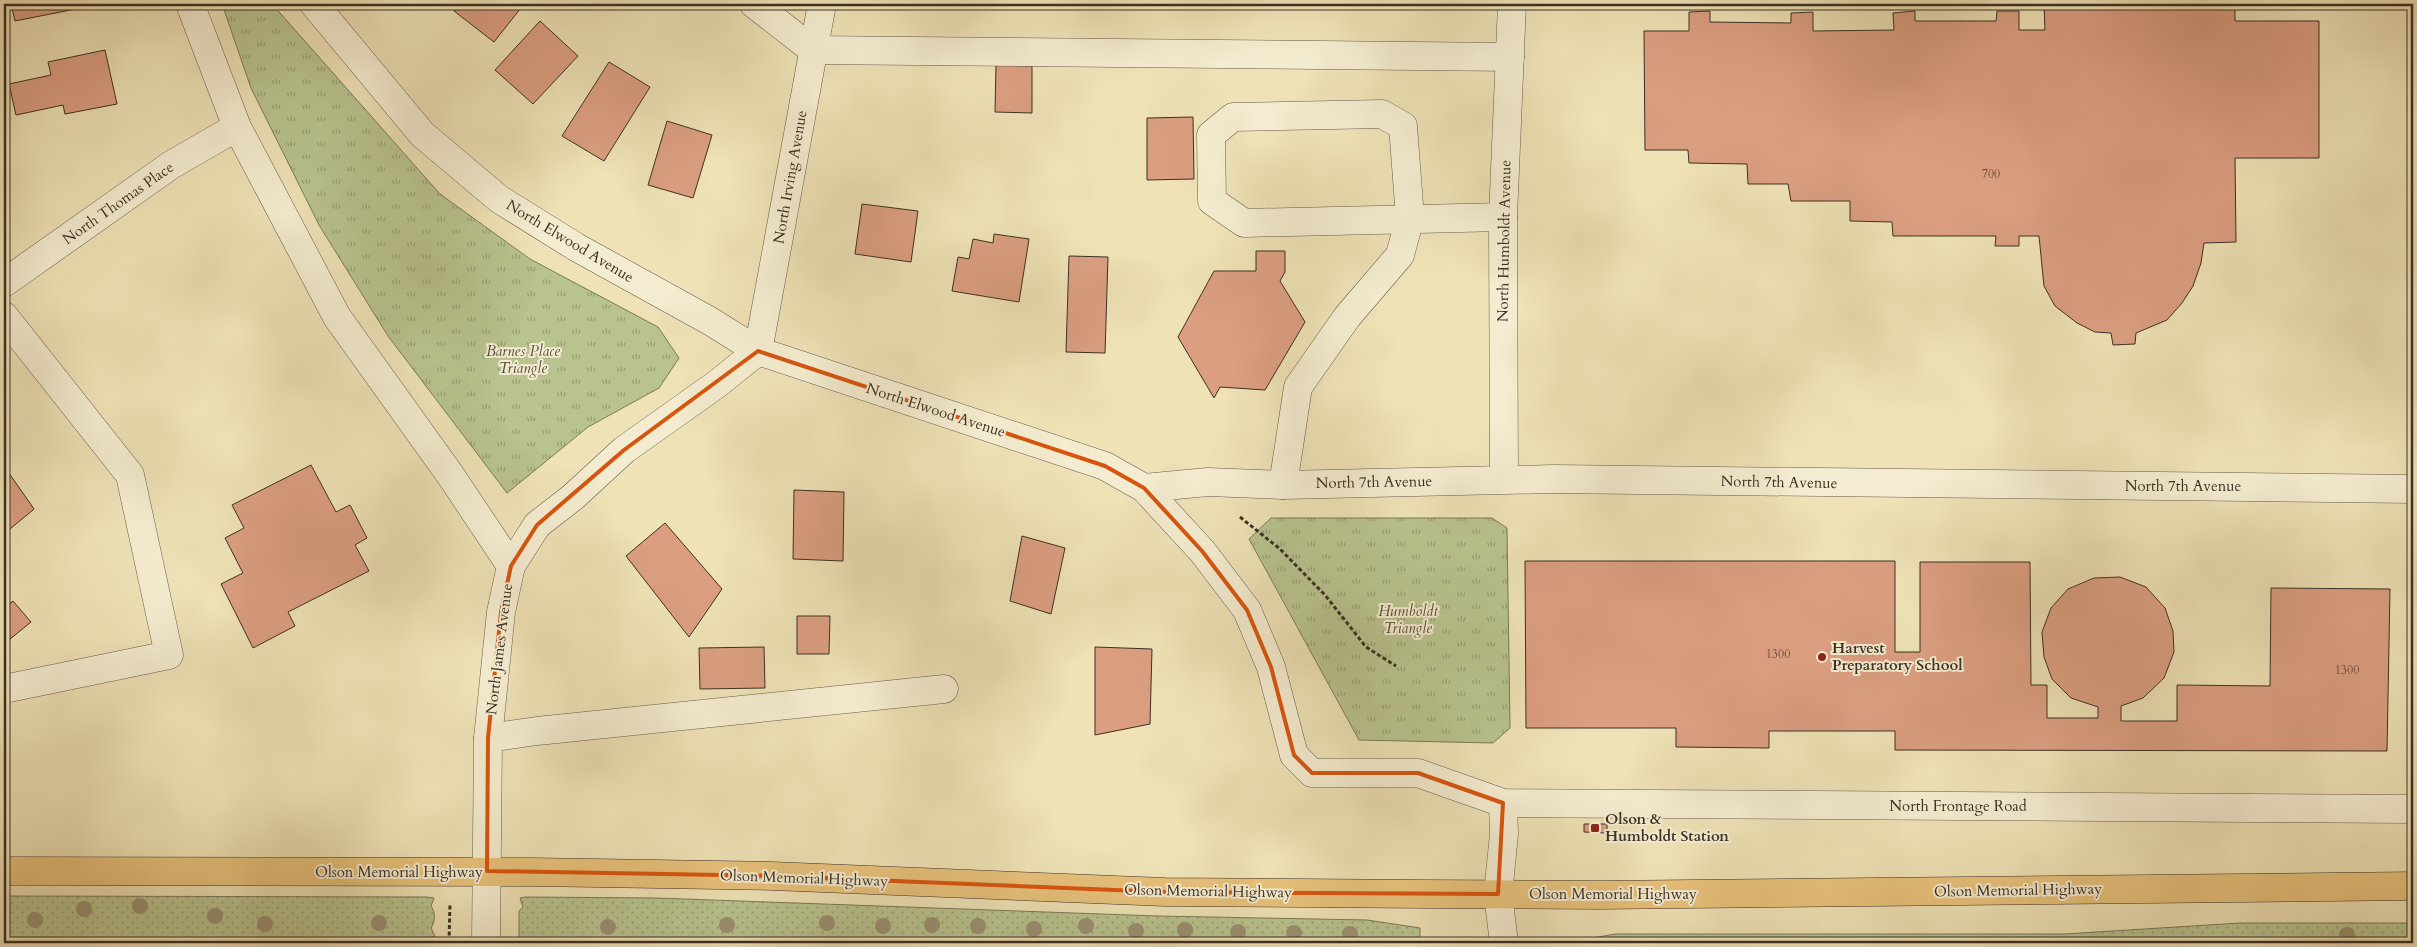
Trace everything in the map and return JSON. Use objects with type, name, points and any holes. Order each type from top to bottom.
[{"type":"main road","name":"Olson Memorial Highway","points":[[4,871],[487,871],[772,876],[1164,892],[1599,895],[2413,886]]},
{"type":"street","points":[[190,4],[236,127],[337,317],[451,476],[511,566]]},
{"type":"street","name":"North Elwood Avenue","points":[[314,4],[422,134],[499,199],[576,247],[710,321],[758,351],[1105,466],[1144,488],[1202,550],[1247,610],[1271,667],[1294,755],[1312,773],[1418,773],[1503,803]]},
{"type":"street","points":[[754,4],[813,50],[1510,57]]},
{"type":"street","name":"North Irving Avenue","points":[[758,351],[822,4]]},
{"type":"street","name":"North Humboldt Avenue","points":[[1504,479],[1502,217],[1512,4]]},
{"type":"street","points":[[1283,485],[1298,388],[1347,317],[1400,255],[1410,218],[1403,126],[1382,114],[1233,117],[1211,135],[1212,201],[1244,223],[1410,218],[1502,217]]},
{"type":"street","name":"North Thomas Place","points":[[4,283],[171,165],[236,127]]},
{"type":"street","points":[[4,316],[130,475],[169,655],[4,689]]},
{"type":"street","name":"North James Avenue","points":[[486,943],[488,738],[502,612],[511,566],[537,525],[573,497],[624,450],[718,384],[758,351]]},
{"type":"street","name":"North 7th Avenue","points":[[1144,488],[1208,482],[1283,485],[1504,479],[2413,489]]},
{"type":"street","points":[[488,738],[547,730],[944,689]]},
{"type":"street","points":[[1503,803],[1504,834],[1498,894],[1504,943]]},
{"type":"street","name":"North Frontage Road","points":[[1503,803],[2413,809]]},
{"type":"path","points":[[1233,511],[1280,549],[1325,595],[1366,646],[1396,666]]},
{"type":"path","points":[[449,942],[450,903]]},
{"type":"highlighted area","points":[[758,351],[1105,466],[1144,488],[1202,551],[1247,610],[1271,667],[1294,755],[1312,773],[1418,773],[1503,803],[1498,894],[1165,892],[772,876],[487,871],[488,738],[501,612],[511,566],[537,525],[624,450]]},
{"type":"green space","name":"Barnes Place Triangle","points":[[222,4],[272,4],[440,194],[530,259],[658,327],[679,358],[659,388],[588,427],[507,493],[388,336],[319,225],[251,88]]},
{"type":"green space","name":"Humboldt Triangle","points":[[1271,518],[1492,518],[1507,528],[1510,728],[1493,743],[1359,740],[1249,539]]},
{"type":"green space","points":[[4,896],[426,897],[434,898],[431,906],[434,917],[431,928],[435,936],[414,943],[4,943]]},
{"type":"green space","points":[[520,898],[656,898],[1157,916],[1367,920],[1420,928],[1420,943],[521,943],[523,939],[519,937],[519,911],[523,907]]},
{"type":"green space","points":[[2240,923],[2413,923],[2413,943],[1578,943],[1587,939],[1615,934],[2065,934]]},
{"type":"building","points":[[11,4],[90,4],[91,6],[15,21]]},
{"type":"building","points":[[460,4],[524,4],[494,42],[454,11]]},
{"type":"building","points":[[2044,4],[2235,4],[2235,21],[2319,21],[2319,158],[2235,158],[2236,242],[2204,243],[2201,263],[2193,286],[2182,303],[2167,320],[2136,333],[2135,344],[2113,345],[2111,333],[2095,332],[2077,323],[2055,306],[2044,286],[2039,236],[2019,236],[2019,246],[1995,246],[1996,236],[1893,236],[1892,222],[1850,221],[1850,201],[1791,201],[1788,184],[1748,184],[1747,164],[1689,163],[1688,150],[1645,150],[1644,31],[1689,31],[1689,12],[1710,11],[1710,22],[1791,23],[1791,13],[1813,12],[1813,31],[1894,30],[1893,13],[1915,11],[1915,21],[1996,21],[1997,11],[2019,11],[2019,30],[2045,30]]},
{"type":"building","points":[[540,21],[578,56],[533,104],[495,70]]},
{"type":"building","points":[[105,50],[117,104],[65,114],[63,105],[16,115],[9,84],[51,75],[48,62]]},
{"type":"building","points":[[609,62],[650,87],[604,161],[562,136]]},
{"type":"building","points":[[996,65],[1032,66],[1032,113],[995,112]]},
{"type":"building","points":[[1193,117],[1194,179],[1147,180],[1147,118]]},
{"type":"building","points":[[667,121],[712,135],[693,198],[648,185]]},
{"type":"building","points":[[862,204],[918,211],[911,262],[855,254]]},
{"type":"building","points":[[994,234],[1029,239],[1019,302],[952,291],[958,257],[969,259],[973,239],[993,243]]},
{"type":"building","points":[[1256,251],[1285,251],[1285,272],[1280,281],[1305,322],[1265,390],[1220,387],[1214,398],[1178,337],[1214,271],[1256,271]]},
{"type":"building","points":[[1069,256],[1108,257],[1105,353],[1066,352]]},
{"type":"building","points":[[311,465],[336,512],[350,505],[367,538],[355,545],[369,571],[288,612],[295,626],[253,648],[221,584],[243,573],[225,538],[244,528],[232,505]]},
{"type":"building","points":[[4,466],[34,509],[4,534]]},
{"type":"building","points":[[794,490],[844,492],[843,561],[793,559]]},
{"type":"building","points":[[665,523],[722,589],[689,637],[626,556]]},
{"type":"building","points":[[1022,536],[1065,548],[1051,614],[1010,601]]},
{"type":"building","points":[[1525,561],[1895,561],[1895,652],[1920,652],[1920,562],[2030,562],[2031,685],[2047,685],[2047,718],[2098,718],[2098,707],[2071,698],[2052,679],[2044,657],[2042,632],[2051,608],[2068,589],[2094,578],[2120,577],[2146,587],[2165,608],[2173,631],[2174,652],[2164,678],[2143,698],[2121,706],[2121,721],[2177,721],[2177,685],[2270,686],[2271,588],[2390,589],[2387,751],[1895,750],[1895,731],[1769,731],[1769,748],[1676,747],[1676,728],[1526,728]]},
{"type":"building","points":[[13,601],[31,622],[4,644],[4,608]]},
{"type":"building","points":[[797,616],[830,616],[829,654],[797,654]]},
{"type":"building","points":[[764,647],[765,688],[700,689],[699,648]]},
{"type":"building","points":[[1095,647],[1152,649],[1150,724],[1095,735]]},
{"type":"building","name":"Olson & Humboldt Station","points":[[1584,824],[1607,824],[1607,833],[1584,832]]},
{"type":"place","name":"Harvest Preparatory School","points":[[1822,657]]},
{"type":"place","name":"Olson & Humboldt Station","points":[[1595,828]]}]
